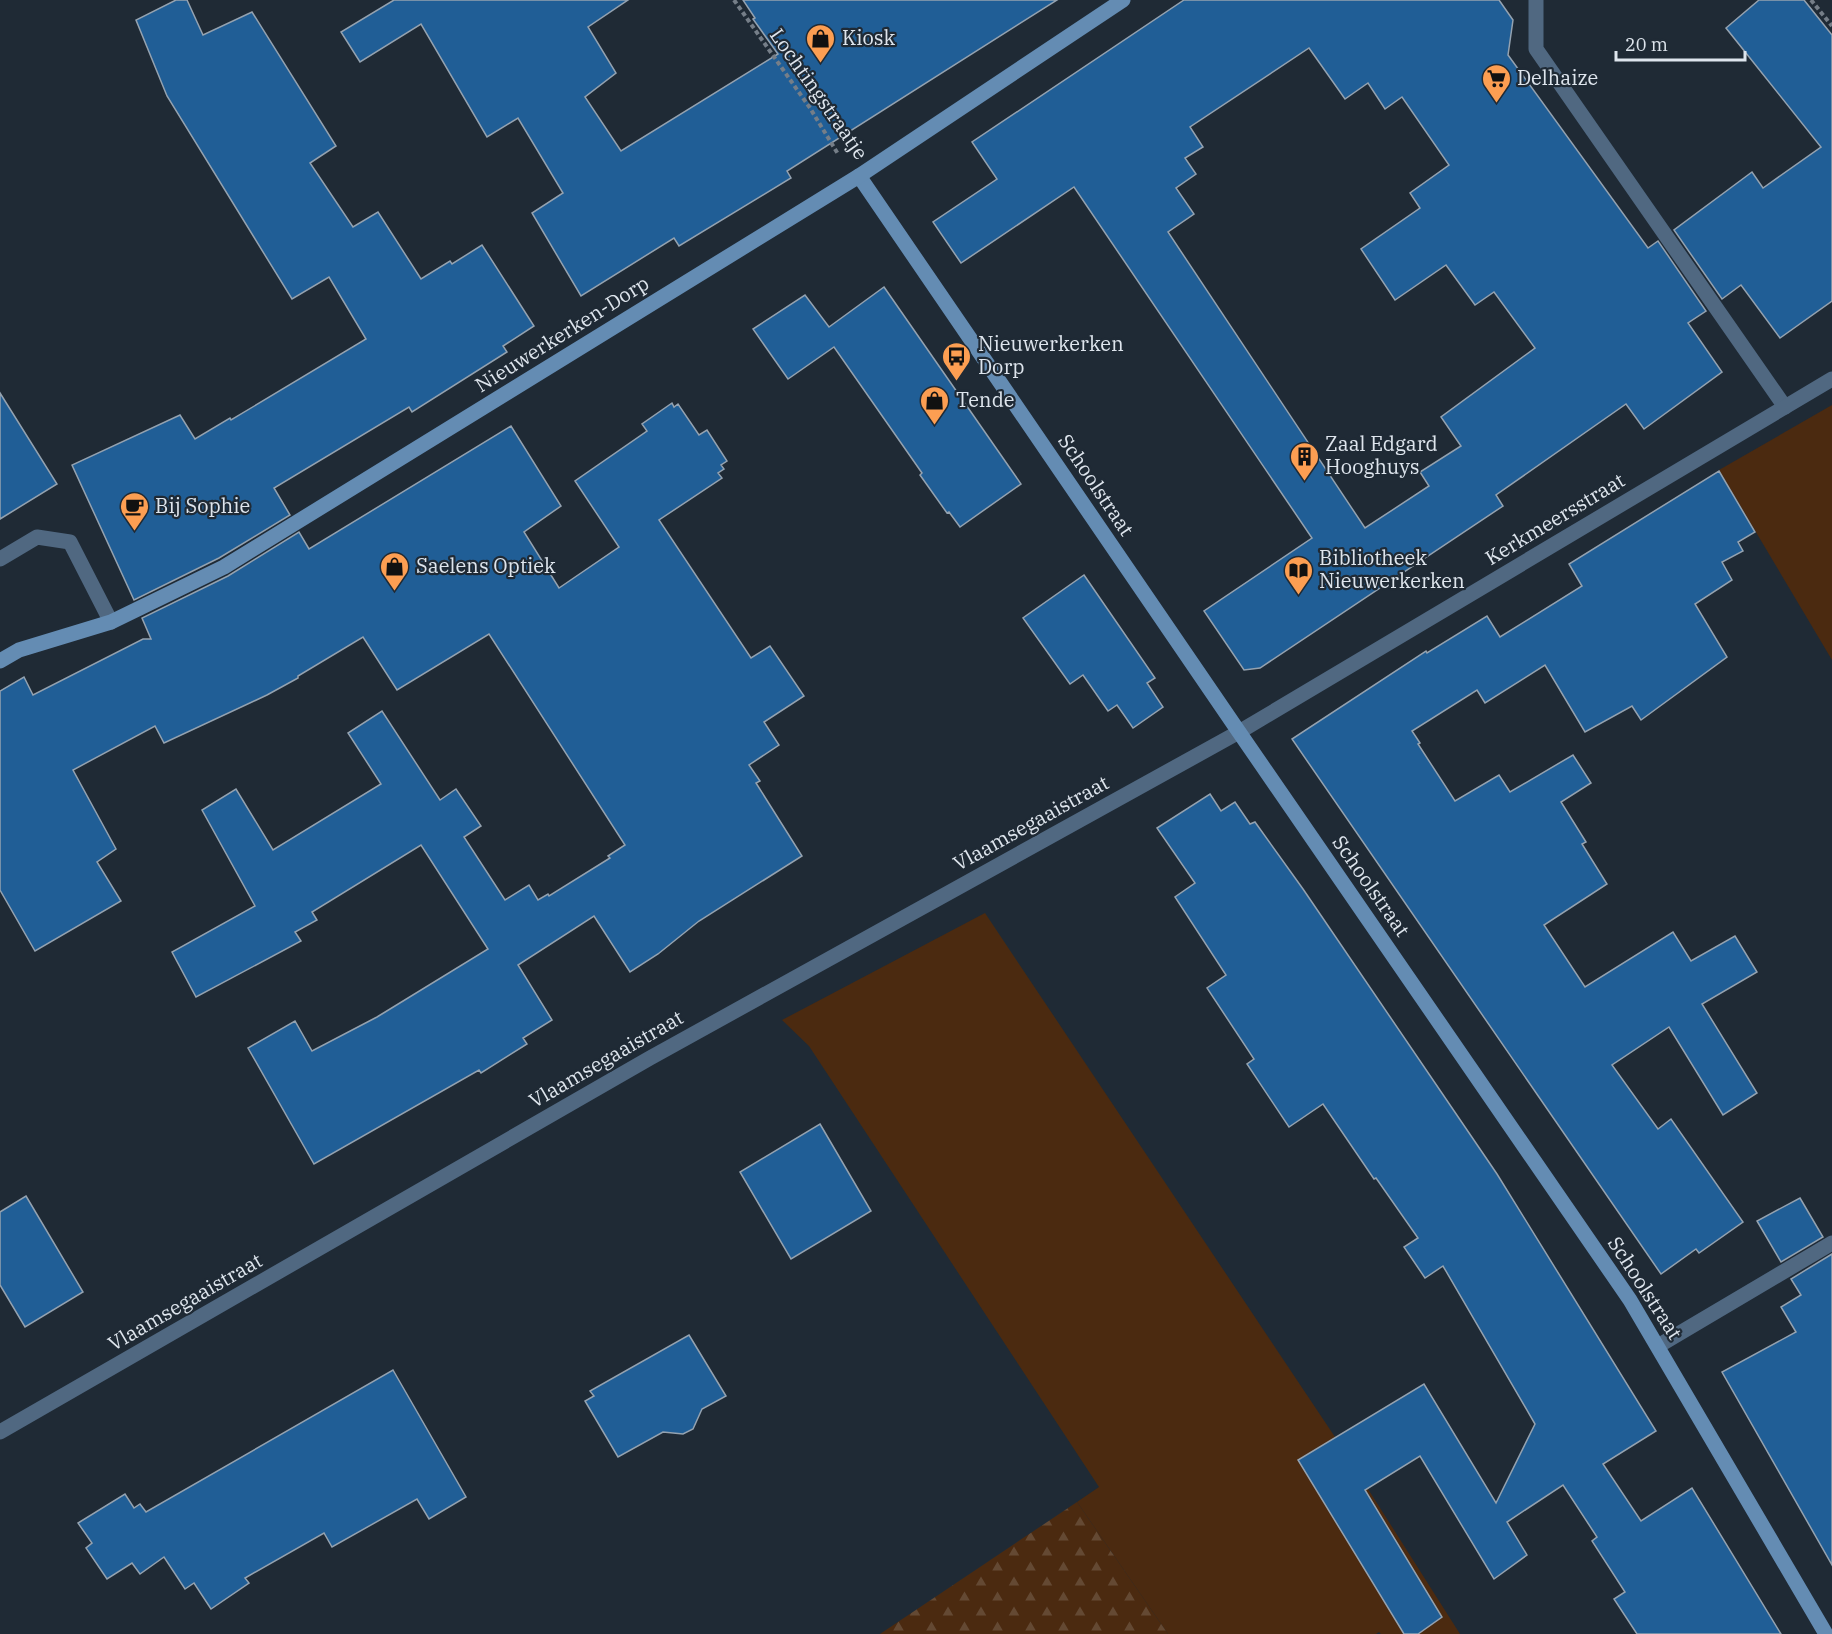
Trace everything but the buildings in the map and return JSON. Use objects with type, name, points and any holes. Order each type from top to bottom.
[{"type":"street","name":"Nieuwerkerken-Dorp","points":[[0,661],[19,650],[111,622],[224,567],[859,176],[1123,0]]},
{"type":"street","points":[[1536,0],[1536,49],[1785,407]]},
{"type":"street","name":"Schoolstraat","points":[[859,176],[1624,1290],[1826,1634]]},
{"type":"street","name":"Kerkmeersstraat","points":[[1239,732],[1832,379]]},
{"type":"street","points":[[0,559],[37,537],[70,542],[111,622]]},
{"type":"street","name":"Vlaamsegaaistraat","points":[[0,1432],[661,1052],[1239,732]]},
{"type":"street","points":[[1658,1346],[1832,1243]]},
{"type":"path","name":"Lochtingstraatje","points":[[734,0],[810,108],[841,158],[859,176]]},
{"type":"path","points":[[1811,0],[1832,26]]},
{"type":"green space","points":[[1832,405],[1832,660],[1719,470]]},
{"type":"green space","points":[[985,913],[1335,1437],[1460,1634],[1381,1634],[1379,1632],[1376,1634],[1168,1634],[1077,1502],[1099,1487],[809,1046],[782,1020]]},
{"type":"green space","points":[[1077,1502],[1168,1634],[880,1634]]},
{"type":"place","name":"Kiosk","points":[[821,64]]},
{"type":"place","name":"Delhaize","points":[[1496,104]]},
{"type":"place","name":"Nieuwerkerken Dorp","points":[[957,382]]},
{"type":"place","name":"Tende","points":[[935,426]]},
{"type":"place","name":"Zaal Edgard Hooghuys","points":[[1304,482]]},
{"type":"place","name":"Bij Sophie","points":[[134,532]]},
{"type":"place","name":"Saelens Optiek","points":[[395,592]]},
{"type":"place","name":"Bibliotheek Nieuwerkerken","points":[[1298,596]]}]
